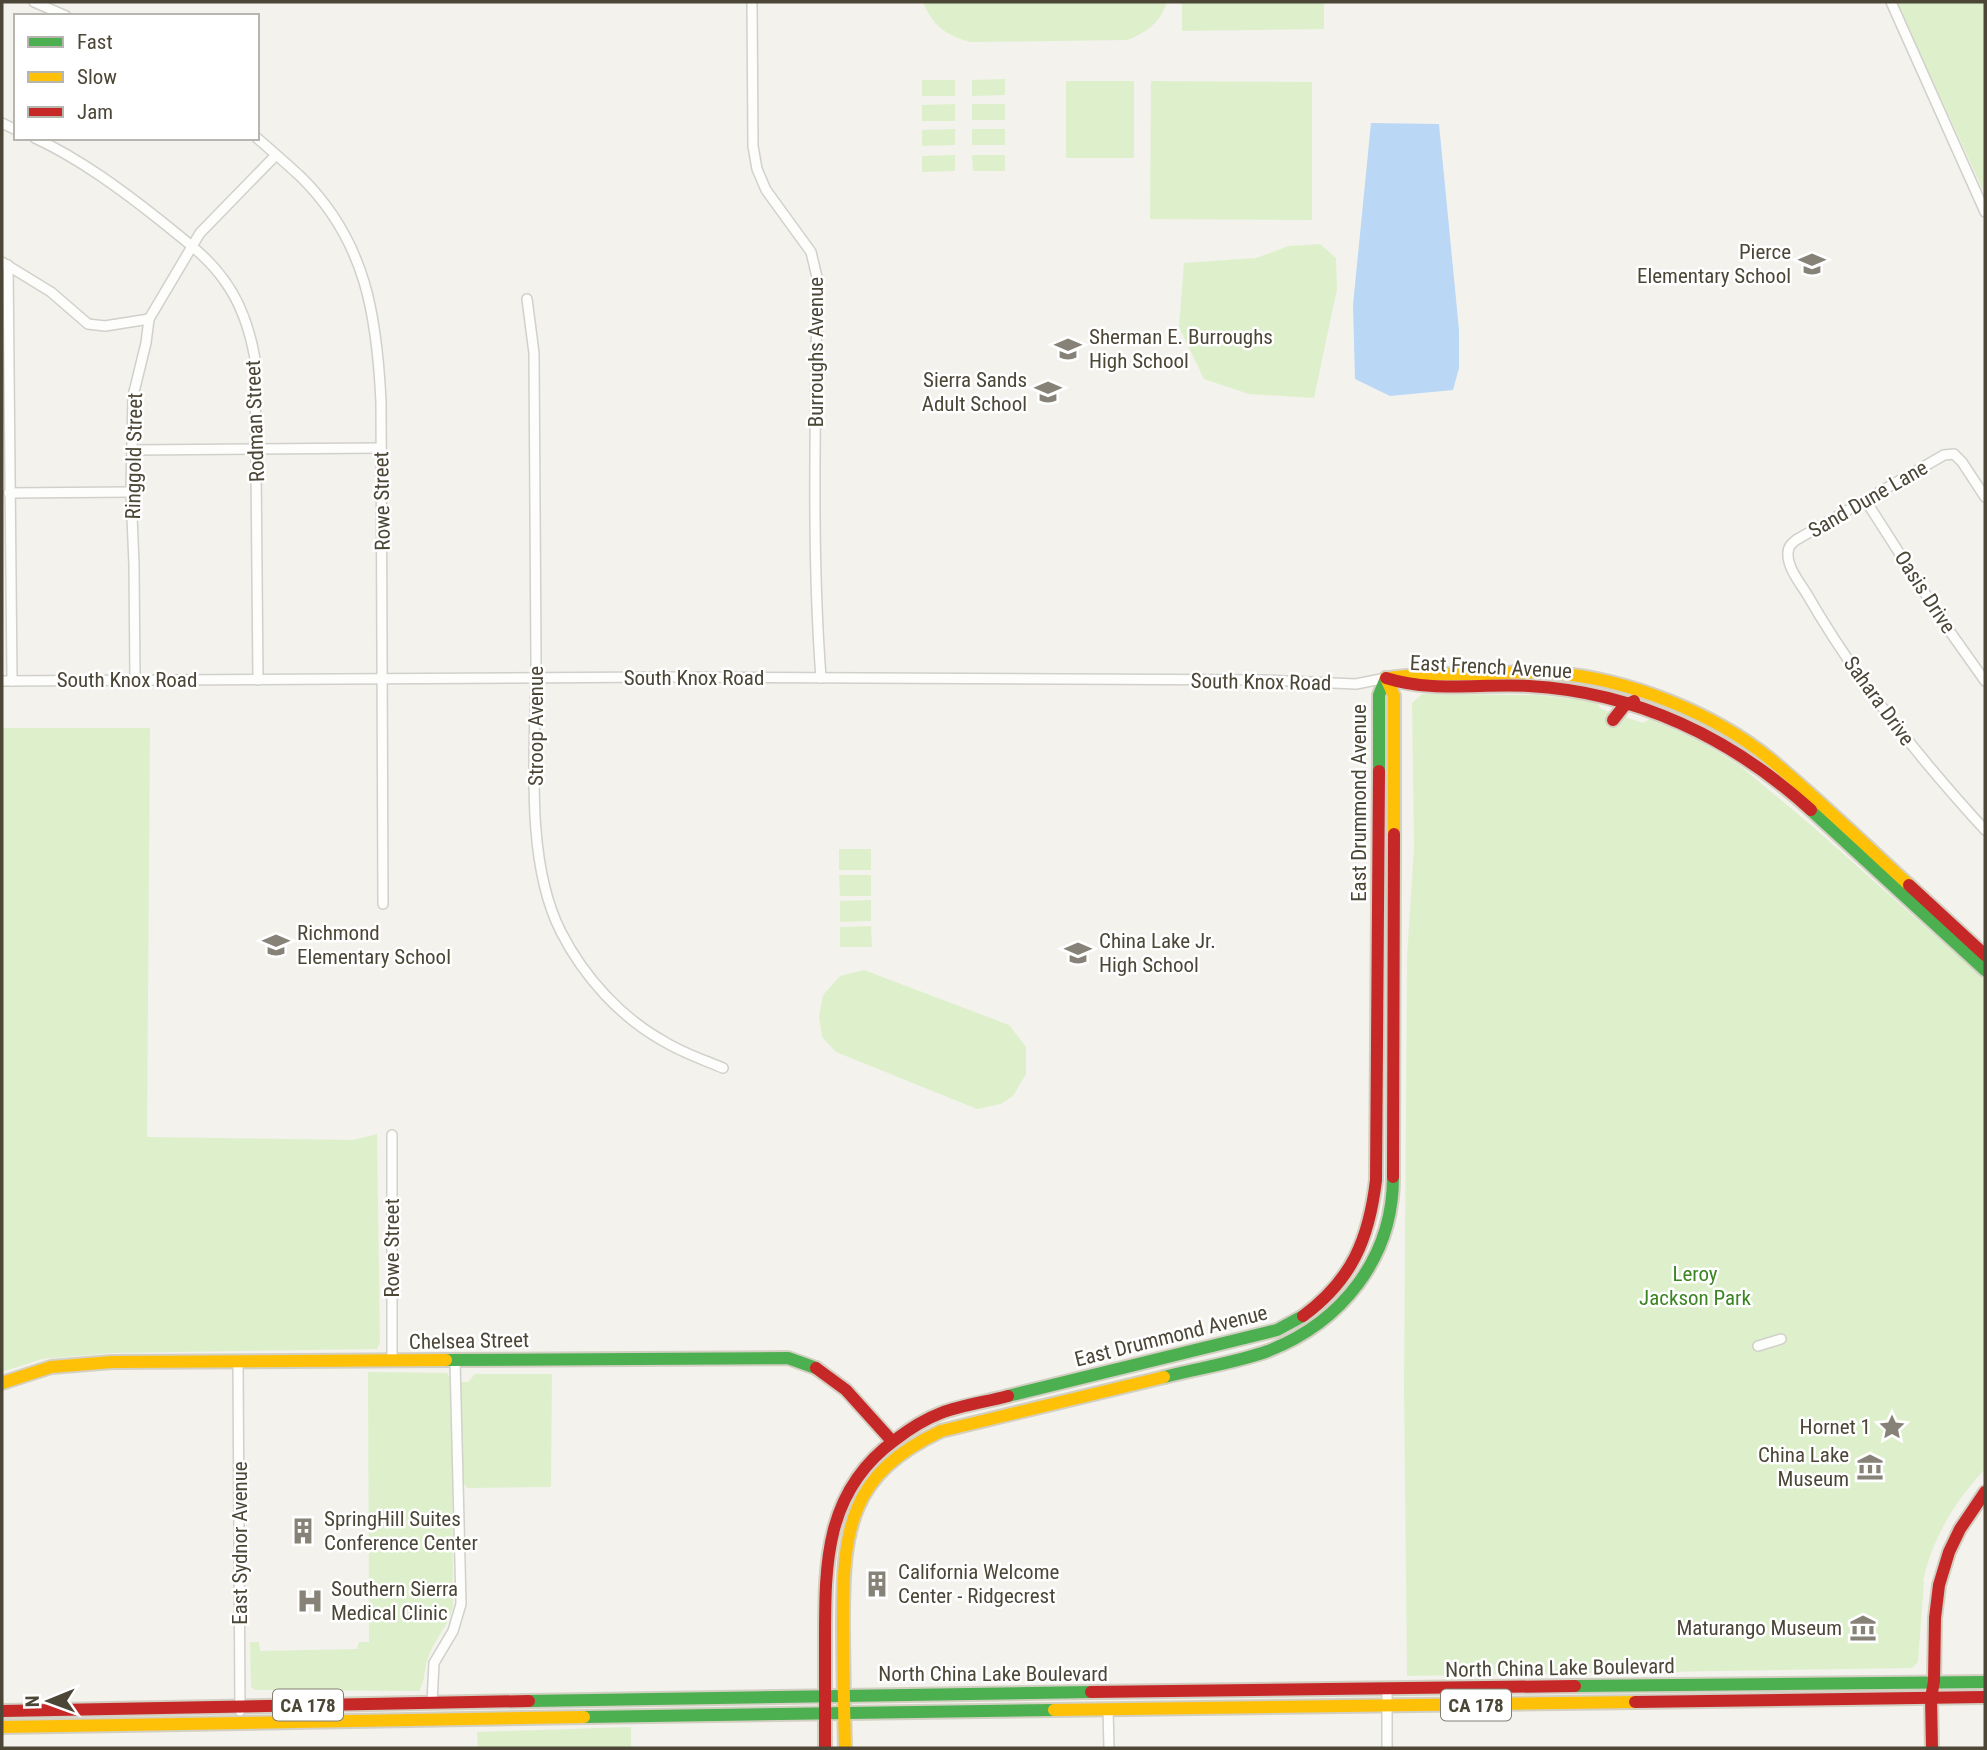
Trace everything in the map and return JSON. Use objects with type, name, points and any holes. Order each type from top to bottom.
[{"type":"street","points":[[34,2],[61,14]]},
{"type":"street","name":"Burroughs Avenue","points":[[752,2],[753,146],[757,169],[766,190],[811,252],[817,277],[817,635],[821,678]]},
{"type":"street","points":[[1891,2],[1985,212]]},
{"type":"street","name":"Rodman Street","points":[[38,140],[99,176],[192,245],[224,279],[248,325],[255,359],[258,680]]},
{"type":"street","name":"Rowe Street","points":[[259,140],[303,180],[327,209],[347,239],[373,309],[378,344],[381,448],[383,904]]},
{"type":"street","points":[[5,263],[51,292],[88,324],[105,326],[149,319],[192,245],[276,155]]},
{"type":"street","points":[[5,263],[9,493],[7,681]]},
{"type":"street","name":"Stroop Avenue","points":[[527,299],[534,353],[535,780],[537,840],[542,875],[561,933],[580,964],[614,1004],[640,1027],[666,1043],[723,1068]]},
{"type":"street","name":"Ringgold Street","points":[[135,679],[131,492],[133,396],[149,319]]},
{"type":"street","points":[[133,450],[381,448]]},
{"type":"street","name":"Sand Dune Lane","points":[[1789,560],[1789,549],[1796,540],[1949,453],[1962,462],[1984,493]]},
{"type":"street","points":[[9,493],[131,492]]},
{"type":"street","name":"Oasis Drive","points":[[1866,501],[1946,626],[1985,681]]},
{"type":"street","name":"Sahara Drive","points":[[1789,560],[1822,621],[1875,698],[1938,779],[1985,830]]},
{"type":"street","name":"East French Avenue","points":[[1386,678],[1415,674],[1522,671],[1586,677],[1630,687],[1708,718],[1769,758],[1985,955]]},
{"type":"street","name":"South Knox Road","points":[[7,681],[821,678],[1262,680],[1356,684],[1386,678]]},
{"type":"street","name":"East French Avenue","points":[[1386,678],[1415,686],[1558,687],[1613,697],[1673,718],[1705,733],[1766,771],[1985,970]]},
{"type":"street","name":"East Drummond Avenue","points":[[825,1748],[825,1570],[829,1536],[840,1504],[853,1481],[891,1440],[940,1413],[1277,1330],[1306,1315],[1321,1303],[1348,1273],[1367,1237],[1375,1197],[1379,695],[1386,678]]},
{"type":"street","name":"East Drummond Avenue","points":[[845,1748],[842,1678],[843,1575],[847,1539],[863,1497],[889,1464],[923,1438],[941,1431],[1265,1352],[1283,1345],[1311,1331],[1330,1317],[1359,1286],[1381,1248],[1393,1182],[1394,696],[1386,678]]},
{"type":"street","points":[[1613,720],[1624,706],[1644,700],[1742,739]]},
{"type":"street","name":"Rowe Street","points":[[392,1135],[392,1361]]},
{"type":"street","points":[[1758,1346],[1781,1339]]},
{"type":"street","name":"Chelsea Street","points":[[2,1383],[60,1366],[112,1362],[788,1358],[803,1361],[835,1378],[902,1454]]},
{"type":"street","points":[[432,1702],[434,1662],[453,1631],[461,1604],[455,1360]]},
{"type":"street","name":"East Sydnor Avenue","points":[[239,1362],[241,1724]]},
{"type":"street","points":[[1932,1748],[1931,1698],[1939,1585],[1960,1529],[1985,1492]]},
{"type":"street","name":"North China Lake Boulevard","points":[[2,1711],[825,1695],[1985,1682]]},
{"type":"street","points":[[1640,1702],[1646,1693],[1695,1694],[1718,1686]]},
{"type":"street","points":[[1387,1689],[1387,1748]]},
{"type":"street","name":"North China Lake Boulevard","points":[[2,1727],[845,1712],[1985,1697]]},
{"type":"street","points":[[435,1720],[443,1711],[498,1708],[509,1700]]},
{"type":"street","points":[[1108,1709],[1109,1748]]},
{"type":"green space","points":[[923,2],[1167,2],[1152,26],[1127,40],[970,42],[941,28]]},
{"type":"green space","points":[[1182,2],[1324,2],[1324,29],[1182,31]]},
{"type":"green space","points":[[1896,2],[1985,2],[1985,194]]},
{"type":"green space","points":[[1005,79],[1005,95],[972,96],[972,80]]},
{"type":"green space","points":[[922,80],[955,80],[955,96],[922,96]]},
{"type":"green space","points":[[1066,81],[1134,81],[1134,158],[1066,158]]},
{"type":"green space","points":[[1151,81],[1312,82],[1312,220],[1150,219]]},
{"type":"green space","points":[[955,104],[955,121],[922,121],[922,105]]},
{"type":"green space","points":[[972,104],[1005,104],[1005,120],[972,120]]},
{"type":"green space","points":[[955,129],[955,145],[922,146],[922,130]]},
{"type":"green space","points":[[972,129],[1005,129],[1005,145],[972,145]]},
{"type":"green space","points":[[955,155],[955,171],[922,172],[922,156]]},
{"type":"green space","points":[[972,155],[1005,155],[1005,171],[973,171]]},
{"type":"green space","points":[[1320,244],[1336,258],[1337,289],[1314,398],[1249,394],[1204,379],[1179,327],[1184,263],[1256,258],[1289,246]]},
{"type":"green space","name":"Leroy Jackson Park","points":[[1422,694],[1537,695],[1581,700],[1597,703],[1601,709],[1643,723],[1650,719],[1698,740],[1739,765],[1811,825],[1985,980],[1985,1469],[1947,1520],[1927,1565],[1923,1581],[1918,1662],[1912,1668],[1407,1676],[1404,1388],[1407,958],[1414,847],[1412,703]]},
{"type":"green space","points":[[2,728],[150,728],[147,1137],[353,1140],[377,1134],[380,1342],[377,1349],[113,1353],[42,1359],[2,1372]]},
{"type":"green space","points":[[839,849],[871,849],[871,870],[839,870]]},
{"type":"green space","points":[[839,875],[871,875],[871,896],[840,896]]},
{"type":"green space","points":[[871,900],[871,921],[840,922],[840,901]]},
{"type":"green space","points":[[871,926],[872,947],[840,947],[840,927]]},
{"type":"green space","points":[[864,970],[1009,1025],[1026,1047],[1026,1074],[1013,1096],[1001,1104],[977,1109],[836,1052],[822,1037],[819,1016],[823,995],[840,976]]},
{"type":"green space","points":[[368,1372],[447,1373],[452,1381],[451,1613],[431,1651],[419,1691],[255,1690],[251,1687],[250,1642],[259,1642],[260,1651],[357,1649],[359,1642],[369,1642]]},
{"type":"green space","points":[[475,1374],[552,1374],[551,1487],[467,1488],[459,1477],[460,1382],[468,1382]]},
{"type":"green space","points":[[631,1727],[631,1748],[478,1748],[477,1732]]},
{"type":"water","points":[[1371,123],[1439,124],[1459,330],[1459,368],[1453,390],[1390,396],[1355,379],[1353,305]]},
{"type":"traffic: fast","points":[[1379,771],[1379,695],[1386,678]]},
{"type":"traffic: fast","points":[[1811,810],[1985,970]]},
{"type":"traffic: fast","points":[[1164,1377],[1268,1351],[1295,1339],[1340,1305],[1373,1260],[1384,1234],[1391,1207],[1393,1177]]},
{"type":"traffic: fast","points":[[1008,1396],[1277,1330],[1303,1316]]},
{"type":"traffic: fast","points":[[446,1360],[788,1358],[816,1368]]},
{"type":"traffic: fast","points":[[1575,1686],[1985,1682]]},
{"type":"traffic: fast","points":[[529,1701],[1091,1692]]},
{"type":"traffic: fast","points":[[584,1717],[1054,1710]]},
{"type":"traffic: slow","points":[[1390,678],[1555,673],[1612,683],[1669,701],[1697,713],[1748,742],[1823,805],[1909,885]]},
{"type":"traffic: slow","points":[[1386,678],[1394,696],[1394,834]]},
{"type":"traffic: slow","points":[[2,1383],[51,1367],[112,1362],[446,1360]]},
{"type":"traffic: slow","points":[[845,1748],[843,1587],[850,1531],[858,1507],[870,1485],[887,1466],[941,1431],[1164,1377]]},
{"type":"traffic: slow","points":[[1054,1710],[1635,1702]]},
{"type":"traffic: slow","points":[[2,1727],[584,1717]]},
{"type":"traffic: jam","points":[[1386,678],[1421,685],[1511,685],[1569,690],[1644,709],[1680,723],[1749,761],[1811,810]]},
{"type":"traffic: jam","points":[[1613,720],[1624,706],[1634,701]]},
{"type":"traffic: jam","points":[[1303,1316],[1334,1288],[1355,1257],[1369,1221],[1376,1180],[1379,771]]},
{"type":"traffic: jam","points":[[1393,1177],[1394,834]]},
{"type":"traffic: jam","points":[[1909,885],[1985,955]]},
{"type":"traffic: jam","points":[[816,1368],[846,1390],[891,1440]]},
{"type":"traffic: jam","points":[[825,1748],[826,1583],[834,1530],[842,1505],[872,1460],[911,1429],[949,1410],[1008,1396]]},
{"type":"traffic: jam","points":[[1932,1748],[1931,1698],[1939,1585],[1949,1552],[1960,1529],[1985,1492]]},
{"type":"traffic: jam","points":[[1091,1692],[1575,1686]]},
{"type":"traffic: jam","points":[[1635,1702],[1985,1697]]},
{"type":"traffic: jam","points":[[2,1711],[529,1701]]},
{"type":"place","name":"Pierce Elementary School","points":[[1812,264]]},
{"type":"place","name":"Sherman E. Burroughs High School","points":[[1068,349]]},
{"type":"place","name":"Sierra Sands Adult School","points":[[1048,392]]},
{"type":"place","name":"Richmond Elementary School","points":[[276,945]]},
{"type":"place","name":"China Lake Jr. High School","points":[[1078,953]]},
{"type":"place","name":"Hornet 1","points":[[1892,1427]]},
{"type":"place","name":"China Lake Museum","points":[[1870,1467]]},
{"type":"place","name":"SpringHill Suites Conference Center","points":[[303,1531]]},
{"type":"place","name":"California Welcome Center - Ridgecrest","points":[[877,1584]]},
{"type":"place","name":"Southern Sierra Medical Clinic","points":[[310,1601]]},
{"type":"place","name":"Maturango Museum","points":[[1863,1628]]}]
